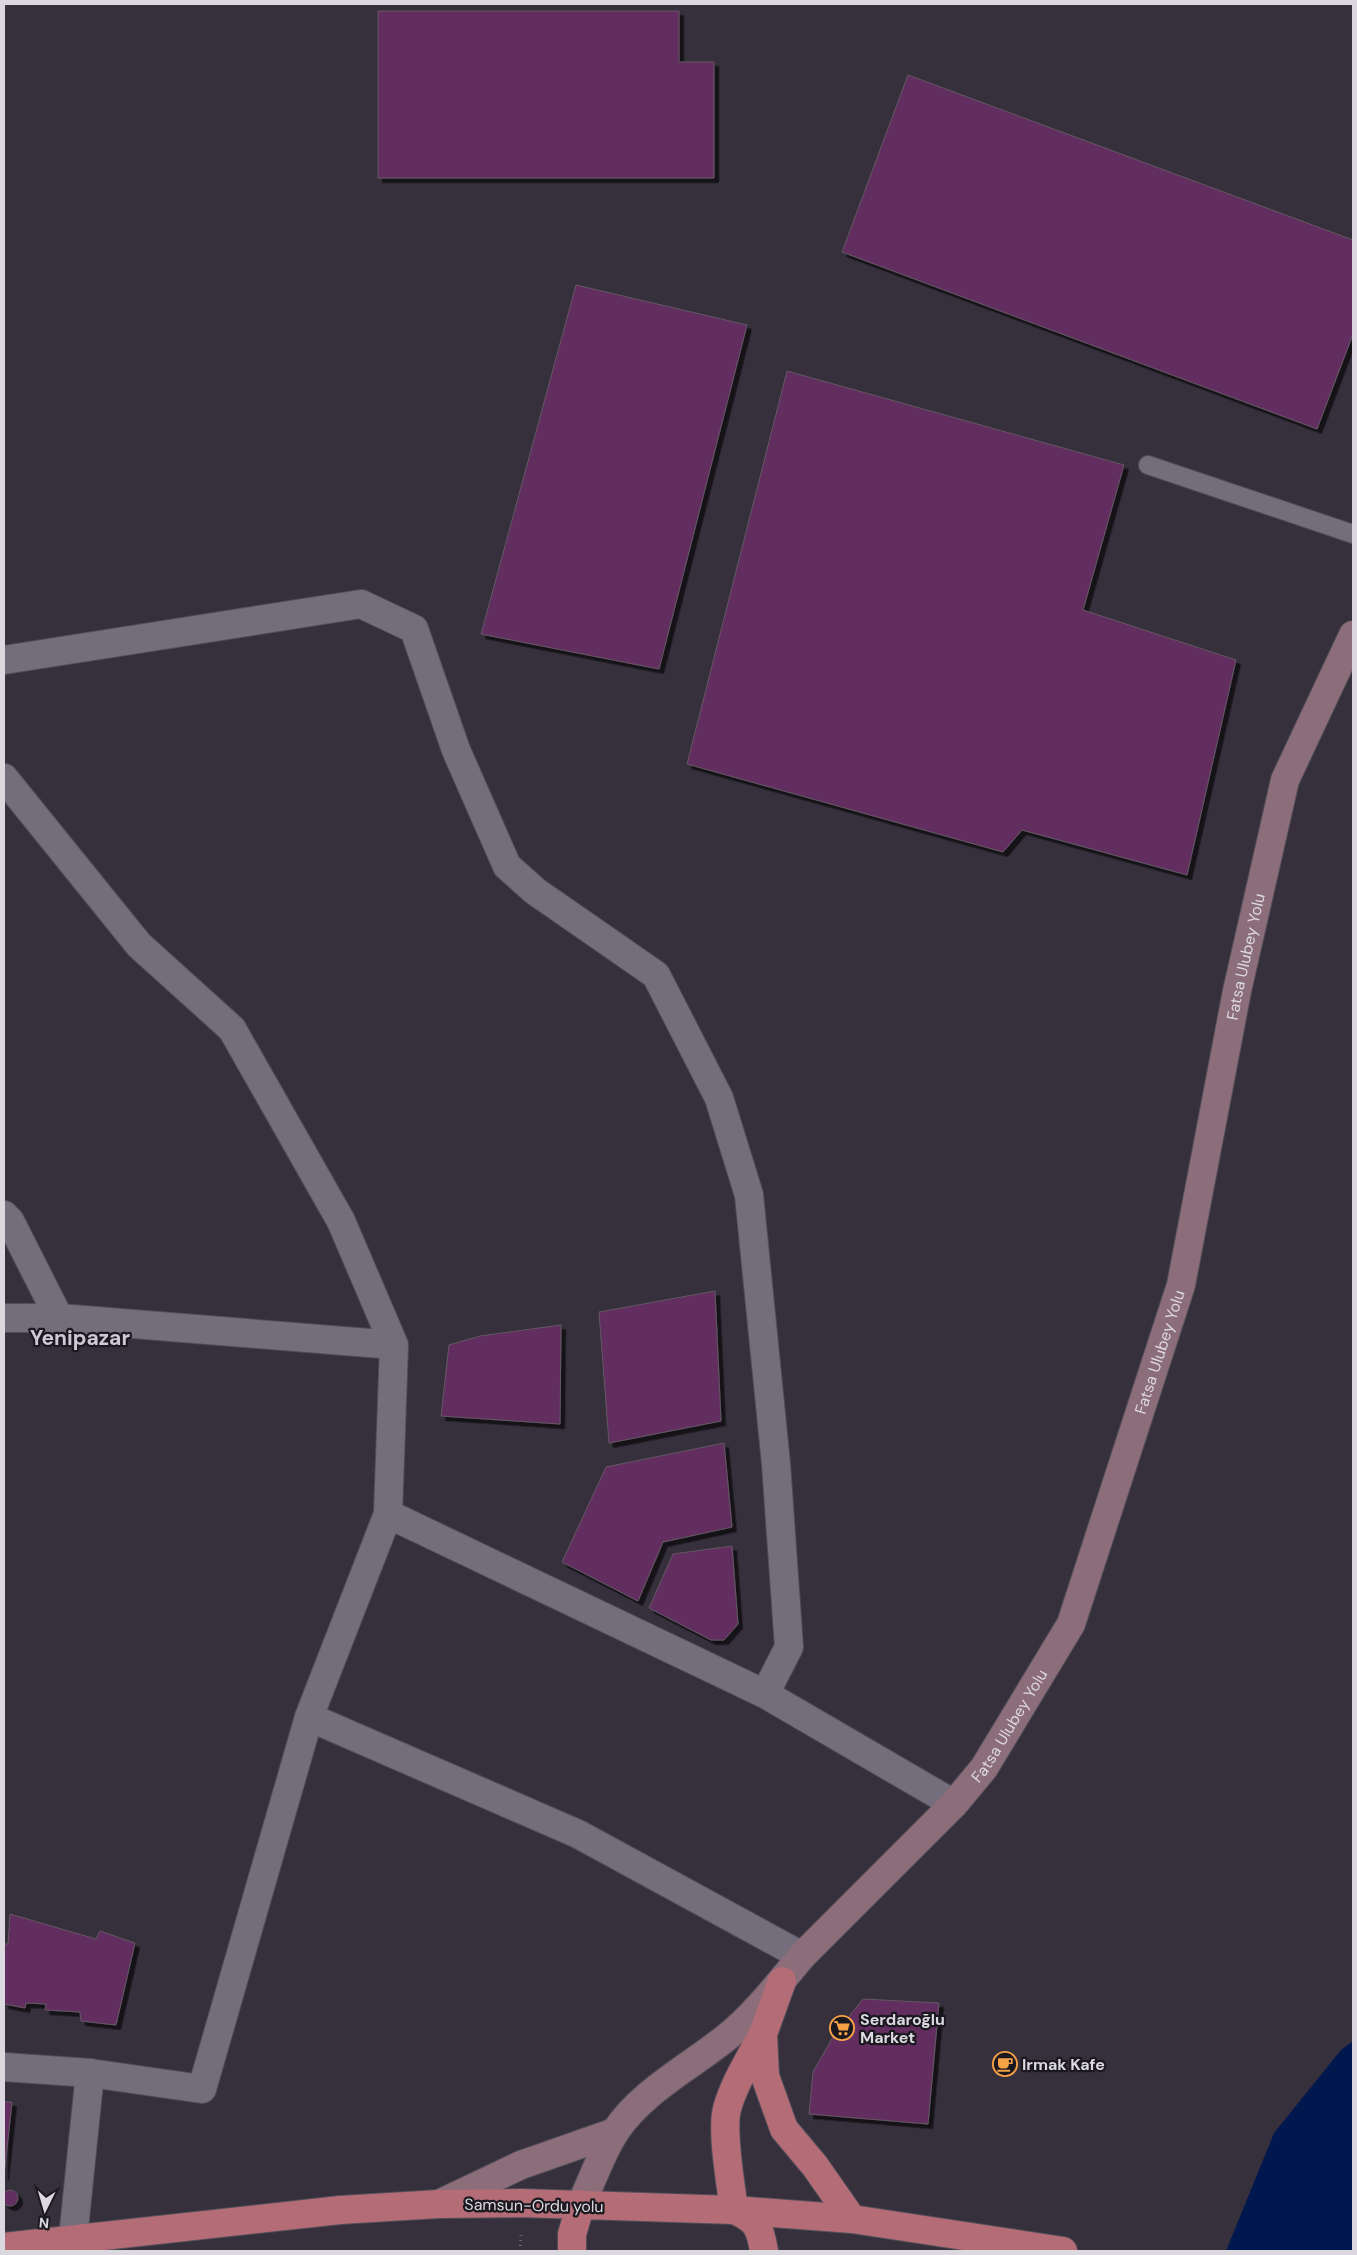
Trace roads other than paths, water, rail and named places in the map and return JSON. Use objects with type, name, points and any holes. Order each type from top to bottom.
[{"type":"highway","points":[[764,2251],[761,2236],[751,2217],[734,2210],[727,2142],[727,2111],[738,2080],[763,2034],[782,1981]]},
{"type":"highway","points":[[763,2034],[765,2076],[784,2129],[815,2166],[852,2219]]},
{"type":"highway","name":"Samsun-Ordu yolu","points":[[4,2247],[340,2210],[439,2204],[580,2204],[734,2210],[852,2219],[1063,2251]]},
{"type":"highway","points":[[572,2251],[572,2234],[580,2204]]},
{"type":"main road","name":"Fatsa Ulubey Yolu","points":[[615,2132],[640,2104],[669,2079],[729,2036],[782,1981],[802,1956],[954,1804],[984,1768],[1071,1624],[1181,1285],[1237,991],[1285,780],[1353,635]]},
{"type":"main road","points":[[439,2204],[520,2165],[615,2132]]},
{"type":"main road","points":[[580,2204],[615,2132]]},
{"type":"street","points":[[4,660],[361,604],[414,629],[456,750],[507,866],[535,891],[656,975],[719,1098],[749,1195],[776,1464],[789,1647],[765,1694]]},
{"type":"street","points":[[4,778],[139,945],[232,1029],[341,1221],[394,1345],[388,1514],[309,1717],[202,2089],[90,2073],[4,2066]]},
{"type":"street","points":[[4,1215],[10,1221],[59,1318]]},
{"type":"street","points":[[4,1318],[59,1318],[394,1345]]},
{"type":"street","points":[[388,1514],[765,1694],[954,1804]]},
{"type":"street","points":[[309,1717],[578,1834],[802,1956]]},
{"type":"street","points":[[73,2238],[90,2073]]},
{"type":"lane","points":[[1148,466],[1353,534]]},
{"type":"water","points":[[1353,2041],[1353,2251],[1226,2251],[1274,2133],[1341,2050]]},
{"type":"place","name":"Serdaroğlu Market","points":[[842,2028]]},
{"type":"place","name":"Irmak Kafe","points":[[1005,2064]]},
{"type":"district","name":"Yenipazar","points":[[80,1338]]}]
